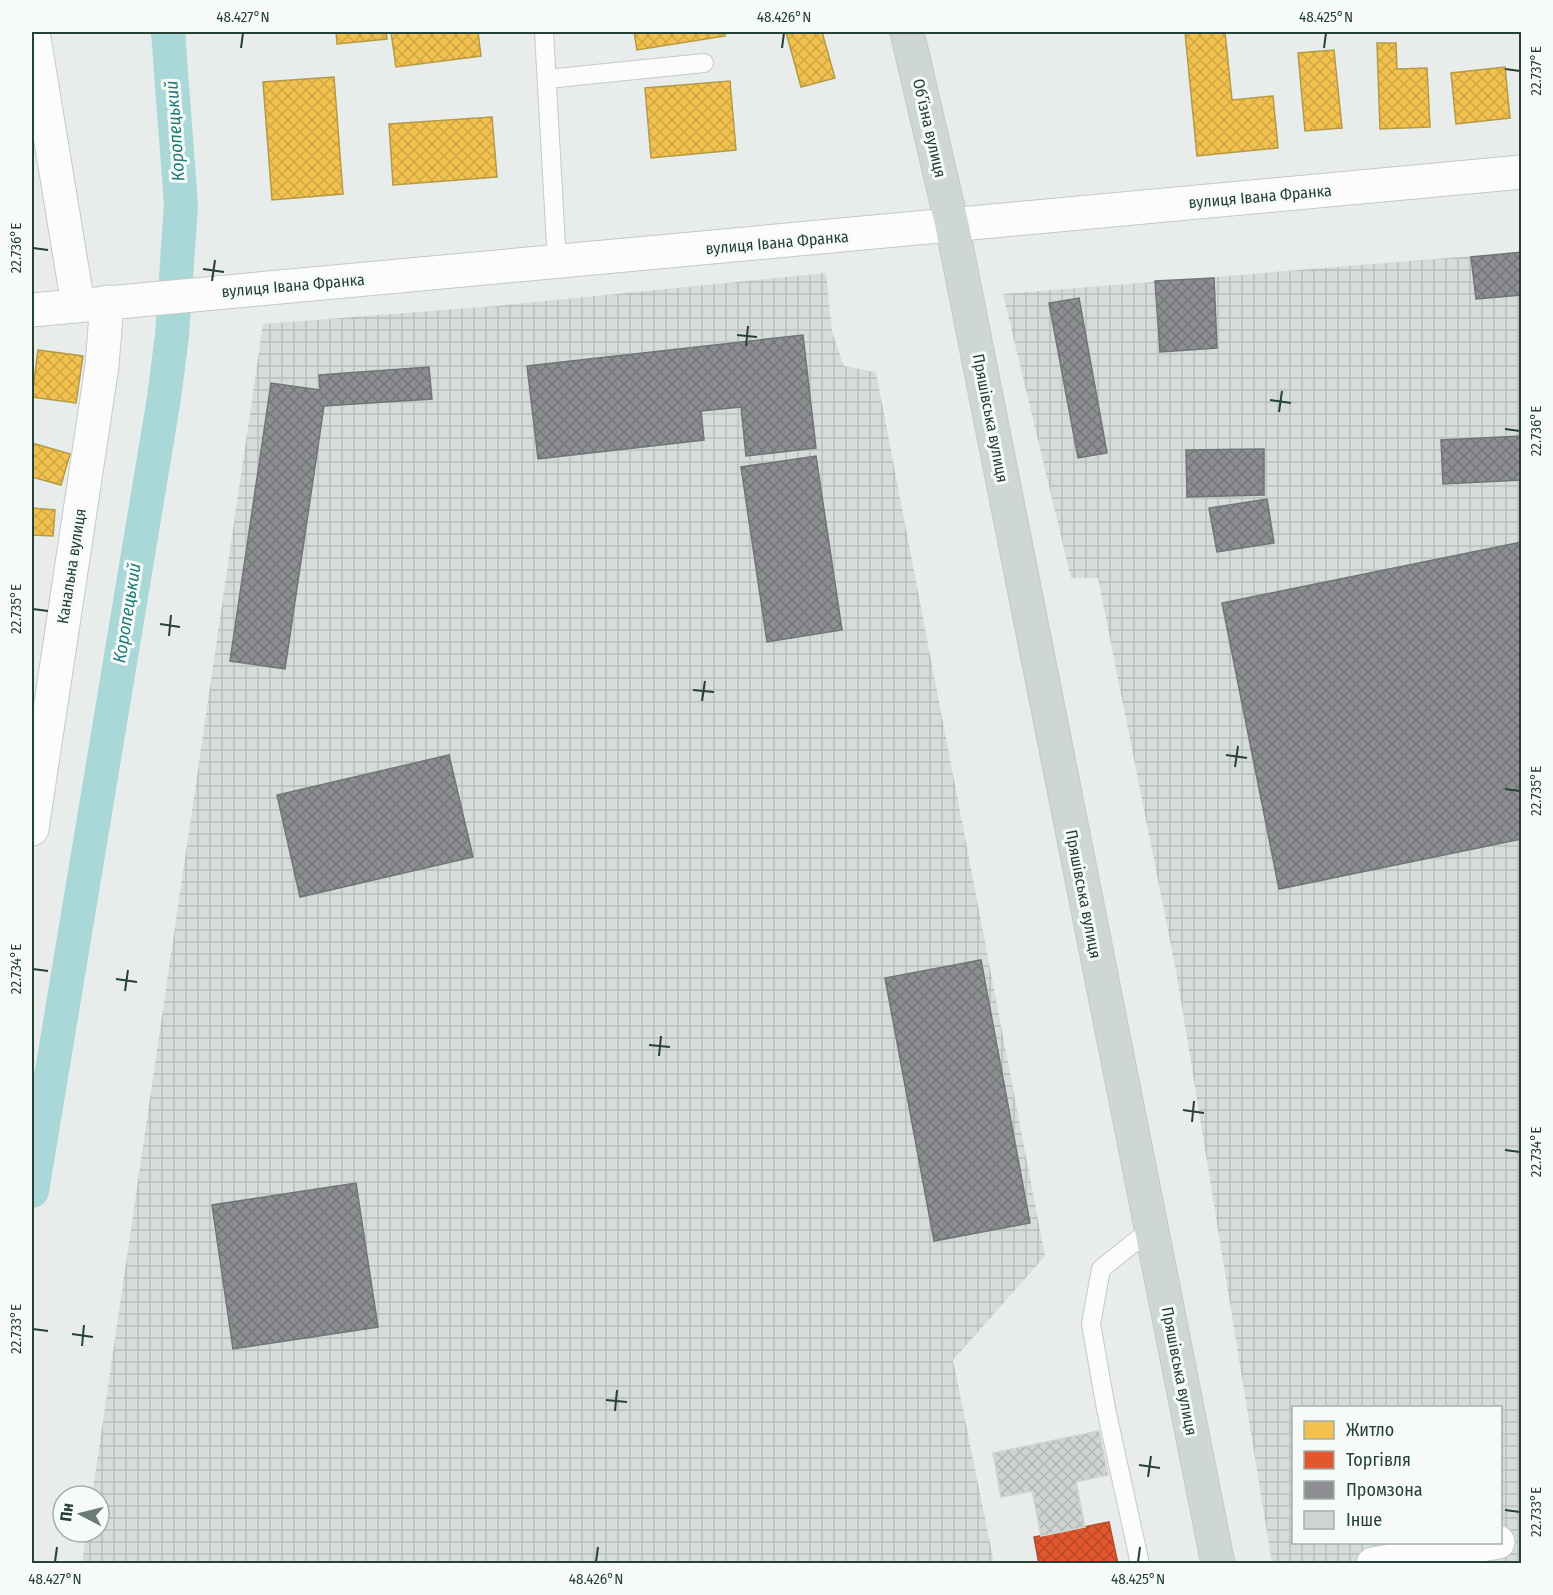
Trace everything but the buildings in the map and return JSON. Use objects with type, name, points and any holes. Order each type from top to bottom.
[{"type":"main road","name":"Обʼїзна вулиця","points":[[907,32],[952,225]]},
{"type":"main road","name":"Пряшівська вулиця","points":[[952,225],[1218,1563]]},
{"type":"street","name":"Канальна вулиця","points":[[32,829],[100,378],[107,302],[33,32]]},
{"type":"street","name":"вулиця Івана Франка","points":[[32,310],[1521,172]]},
{"type":"street","points":[[1502,1542],[1521,1539]]},
{"type":"street","points":[[1373,1563],[1487,1544]]},
{"type":"lane","points":[[544,32],[557,262]]},
{"type":"lane","points":[[547,79],[704,63]]},
{"type":"lane","points":[[1140,1563],[1106,1409],[1091,1324],[1101,1269],[1151,1229]]},
{"type":"shaded area","points":[[1521,252],[1521,1563],[1272,1563],[1177,976],[1098,578],[1071,578],[1003,294]]},
{"type":"shaded area","points":[[826,273],[832,332],[844,366],[876,372],[1045,1256],[953,1360],[994,1563],[82,1564],[84,1544],[111,1544],[111,1484],[94,1484],[263,324],[496,306]]},
{"type":"waterway","name":"Коропецький","points":[[32,1191],[164,398],[172,335],[181,205],[168,32]]}]
